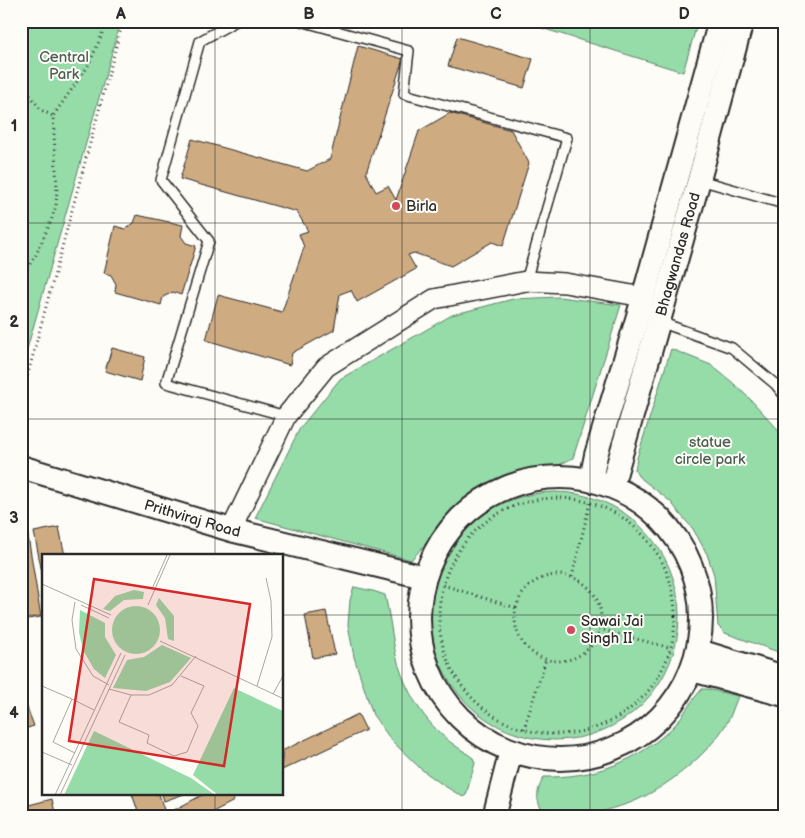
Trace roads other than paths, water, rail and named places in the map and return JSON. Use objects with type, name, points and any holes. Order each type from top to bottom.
[{"type":"street","name":"Bhagwandas Road","points":[[647,314],[720,21]]},
{"type":"street","name":"Bhagwandas Road","points":[[601,483],[596,456],[647,314],[699,180],[742,21]]},
{"type":"street","points":[[231,530],[286,416],[326,367],[434,299],[526,281],[564,283],[647,314]]},
{"type":"street","name":"Prithviraj Road","points":[[21,466],[231,530],[433,581]]},
{"type":"street","points":[[567,477],[601,483],[638,499],[660,518],[679,540],[692,566],[700,594],[702,623],[696,661],[679,696],[660,719],[637,737],[620,746],[583,758],[554,760],[518,754],[483,737],[459,718],[440,694],[430,674],[419,638],[418,607],[433,581],[433,556],[445,536],[460,518],[478,503],[499,491],[521,482],[544,478],[567,477]]},
{"type":"street","points":[[696,661],[784,677]]},
{"type":"street","points":[[696,661],[784,695]]},
{"type":"street","points":[[494,817],[518,754]]},
{"type":"street","points":[[509,817],[518,754]]},
{"type":"lane","points":[[236,21],[200,41],[161,180],[208,242],[166,383],[286,416]]},
{"type":"lane","points":[[301,21],[409,51],[404,94],[567,138],[526,281]]},
{"type":"lane","points":[[699,180],[784,204]]},
{"type":"lane","points":[[647,314],[732,348],[775,384],[784,395]]},
{"type":"place","name":"Birla","points":[[396,206]]},
{"type":"place","name":"Sawai Jai Singh II","points":[[571,630]]},
{"type":"park label","name":"Central Park","points":[[64,66]]},
{"type":"park label","name":"statue circle park","points":[[710,450]]}]
